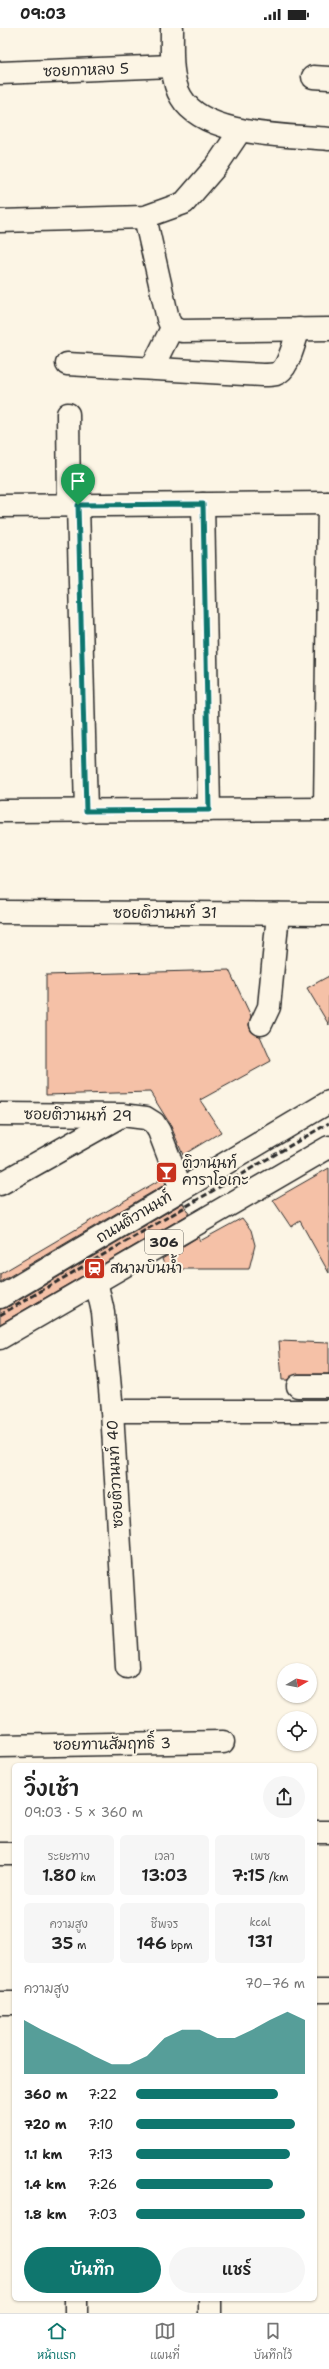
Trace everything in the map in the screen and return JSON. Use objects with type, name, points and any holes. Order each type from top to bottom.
[{"type":"street","points":[[172,28],[172,66],[181,97],[204,120],[240,131],[329,139]]},
{"type":"street","name":"ซอยกาหลง 5","points":[[0,73],[172,66]]},
{"type":"street","points":[[0,221],[145,217],[184,203],[217,165],[240,131]]},
{"type":"street","points":[[145,217],[168,320],[172,328],[182,331],[329,329]]},
{"type":"street","points":[[152,368],[172,328]]},
{"type":"street","points":[[67,364],[263,375],[276,374],[282,370],[286,363],[299,329]]},
{"type":"street","points":[[68,414],[74,505],[86,811]]},
{"type":"street","points":[[0,506],[329,503],[327,809],[0,811]]},
{"type":"street","points":[[203,504],[209,810]]},
{"type":"street","name":"ซอยติวานนท์ 31","points":[[0,912],[329,914]]},
{"type":"street","points":[[261,1024],[269,1007],[278,914]]},
{"type":"street","name":"ถนนติวานนท์","points":[[0,1297],[329,1102]]},
{"type":"street","name":"ซอยติวานนท์ 29","points":[[0,1114],[122,1115],[146,1118],[154,1123],[159,1130],[181,1189]]},
{"type":"street","points":[[0,1184],[122,1115]]},
{"type":"street","name":"306","points":[[0,1338],[329,1147]]},
{"type":"street","name":"ซอยติวานนท์ 40","points":[[96,1282],[103,1312],[112,1411],[127,1667]]},
{"type":"street","points":[[298,1386],[329,1386]]},
{"type":"street","points":[[112,1411],[329,1412]]},
{"type":"street","name":"ซอยทานสัมฤทธิ์ 3","points":[[0,1746],[224,1742]]},
{"type":"street","points":[[317,1832],[329,1832]]},
{"type":"street","points":[[0,1854],[12,1854]]},
{"type":"street","points":[[317,1991],[329,1991]]},
{"type":"street","points":[[0,2003],[12,2002]]},
{"type":"street","points":[[76,2301],[76,2313]]},
{"type":"street","points":[[210,2301],[210,2313]]},
{"type":"building","points":[[229,970],[251,1016],[249,1025],[251,1031],[260,1036],[271,1061],[200,1100],[221,1132],[183,1155],[170,1124],[150,1092],[46,1095],[46,975]]},
{"type":"building","points":[[329,976],[329,1025],[307,988]]},
{"type":"building","points":[[329,1168],[329,1273],[300,1221],[291,1227],[273,1200]]},
{"type":"building","points":[[163,1178],[166,1184],[0,1282],[0,1274]]},
{"type":"building","points":[[183,1203],[189,1214],[0,1324],[0,1309],[6,1308]]},
{"type":"building","points":[[242,1218],[251,1230],[255,1245],[249,1269],[166,1269],[162,1259],[198,1237],[200,1241]]},
{"type":"building","points":[[279,1341],[329,1343],[329,1374],[298,1374],[287,1380],[282,1380]]},
{"type":"railway","points":[[0,1315],[329,1123]]},
{"type":"place","name":"ติวานนท์ คาราโอเกะ","points":[[166,1172]]},
{"type":"place","name":"สนามบินน้ำ","points":[[94,1268]]},
{"type":"route","points":[[203,504],[209,810],[86,811],[78,505],[203,504]]}]
